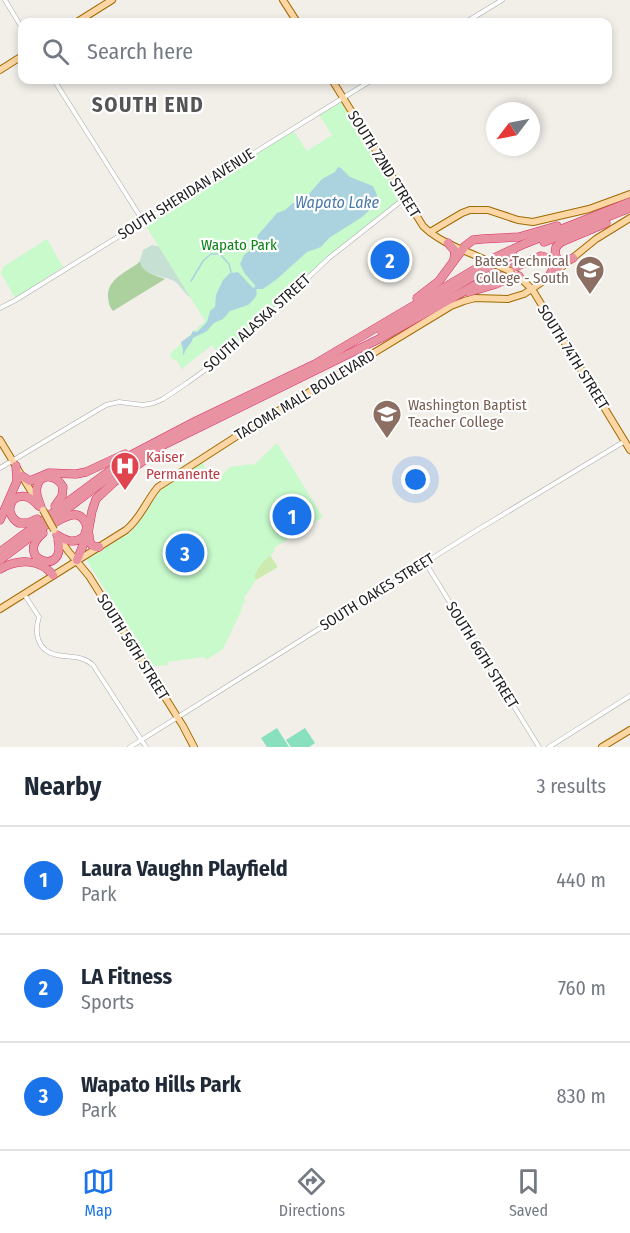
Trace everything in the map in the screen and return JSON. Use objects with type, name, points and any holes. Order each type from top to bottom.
[{"type":"highway","points":[[370,332],[430,289],[442,278],[466,245],[475,240],[519,237],[629,207]]},
{"type":"highway","points":[[548,278],[553,268],[556,248],[561,242],[629,207]]},
{"type":"highway","points":[[0,552],[122,461],[145,447],[294,375],[494,258],[524,244],[629,207]]},
{"type":"highway","points":[[318,369],[497,263],[527,248],[629,207]]},
{"type":"highway","points":[[446,242],[456,254],[450,267]]},
{"type":"highway","points":[[0,560],[128,463],[154,449],[381,338],[469,288],[531,259],[543,256],[553,257],[560,261],[573,258]]},
{"type":"highway","points":[[553,257],[560,268]]},
{"type":"highway","points":[[425,314],[467,293],[512,277],[522,278]]},
{"type":"highway","points":[[0,567],[55,531],[128,469],[242,407]]},
{"type":"highway","points":[[22,476],[32,481],[49,473],[83,473],[93,470],[171,430],[196,421]]},
{"type":"highway","points":[[0,546],[43,511],[129,452]]},
{"type":"highway","points":[[99,547],[94,547],[90,542],[94,503],[102,492],[150,456]]},
{"type":"highway","points":[[0,520],[17,481],[14,463]]},
{"type":"highway","points":[[77,560],[91,523]]},
{"type":"highway","points":[[0,567],[13,562],[26,562],[46,568],[52,575]]},
{"type":"main road","points":[[83,18],[112,0]]},
{"type":"main road","points":[[283,0],[294,18]]},
{"type":"main road","points":[[0,70],[18,59]]},
{"type":"main road","name":"SOUTH 72ND STREET","points":[[334,84],[420,222],[430,232],[446,242],[510,271]]},
{"type":"main road","points":[[430,232],[464,212],[478,209],[518,220],[536,222],[589,209],[630,194]]},
{"type":"main road","name":"TACOMA MALL BOULEVARD","points":[[0,609],[126,530],[133,524],[151,495],[164,482],[457,304],[475,298],[508,299],[522,295],[548,278],[596,239],[630,218]]},
{"type":"main road","points":[[446,242],[440,231],[447,222]]},
{"type":"main road","name":"SOUTH 74TH STREET","points":[[510,271],[522,278],[532,289],[630,450]]},
{"type":"main road","points":[[508,299],[522,290],[522,278]]},
{"type":"main road","name":"SOUTH 56TH STREET","points":[[0,440],[68,551],[94,584],[194,747]]},
{"type":"main road","points":[[602,747],[630,730]]},
{"type":"street","points":[[5,0],[18,21]]},
{"type":"street","points":[[473,18],[502,0]]},
{"type":"street","points":[[57,84],[143,221]]},
{"type":"street","name":"SOUTH SHERIDAN AVENUE","points":[[0,308],[366,84]]},
{"type":"street","name":"SOUTH ALASKA STREET","points":[[0,468],[14,463],[106,405],[120,402],[148,404],[167,397],[222,357],[324,263],[406,198]]},
{"type":"street","name":"SOUTH OAKES STREET","points":[[130,747],[425,562],[625,441]]},
{"type":"street","name":"SOUTH 66TH STREET","points":[[425,562],[539,747]]},
{"type":"street","points":[[24,593],[39,617],[37,635],[43,648],[58,656],[81,658],[93,665],[146,747]]},
{"type":"street","points":[[549,747],[630,696]]},
{"type":"green space","name":"Wapato Park","points":[[342,102],[399,194],[397,196],[399,200],[325,259],[220,357],[212,345],[183,370],[170,354],[205,321],[144,223],[293,130],[307,151],[332,135],[319,115]]},
{"type":"green space","points":[[47,239],[63,267],[15,298],[1,273],[3,267]]},
{"type":"green space","points":[[152,245],[161,247],[187,288],[190,297],[174,281],[147,272],[141,265],[143,250]]},
{"type":"green space","points":[[140,261],[147,271],[165,279],[113,311],[108,297],[110,286],[113,281]]},
{"type":"green space","points":[[277,443],[323,517],[274,548],[275,551],[260,565],[254,576],[256,580],[244,598],[246,601],[242,605],[223,649],[206,660],[204,657],[153,666],[87,561],[88,559],[131,532],[163,487],[202,462],[214,483],[230,467],[254,465]]},
{"type":"green space","points":[[270,555],[278,567],[256,580],[254,576],[260,565]]},
{"type":"green space","points":[[277,728],[289,747],[267,747],[261,738]]},
{"type":"green space","points":[[305,728],[315,743],[309,747],[291,747],[286,740]]},
{"type":"water","name":"Wapato Lake","points":[[338,167],[350,177],[373,186],[377,195],[376,204],[362,217],[329,238],[321,247],[307,252],[263,289],[257,289],[255,298],[248,305],[230,311],[207,331],[193,338],[183,355],[181,342],[193,331],[197,332],[207,322],[210,311],[215,307],[216,295],[223,280],[230,273],[238,272],[253,288],[255,287],[240,264],[244,255],[256,246],[258,235],[277,213],[285,210],[300,197],[309,194],[322,179],[335,172]]},
{"type":"waterway","points":[[191,281],[203,261],[211,254],[220,254],[229,264],[231,272]]},
{"type":"place","name":"LA Fitness","points":[[390,260]]},
{"type":"place","name":"Bates Technical College - South","points":[[590,296]]},
{"type":"place","name":"Washington Baptist Teacher College","points":[[387,440]]},
{"type":"place","name":"Kaiser Permanente","points":[[125,492]]},
{"type":"place","name":"Laura Vaughn Playfield","points":[[292,516]]},
{"type":"place","name":"Wapato Hills Park","points":[[185,553]]},
{"type":"district","name":"SOUTH END","points":[[148,105]]}]
